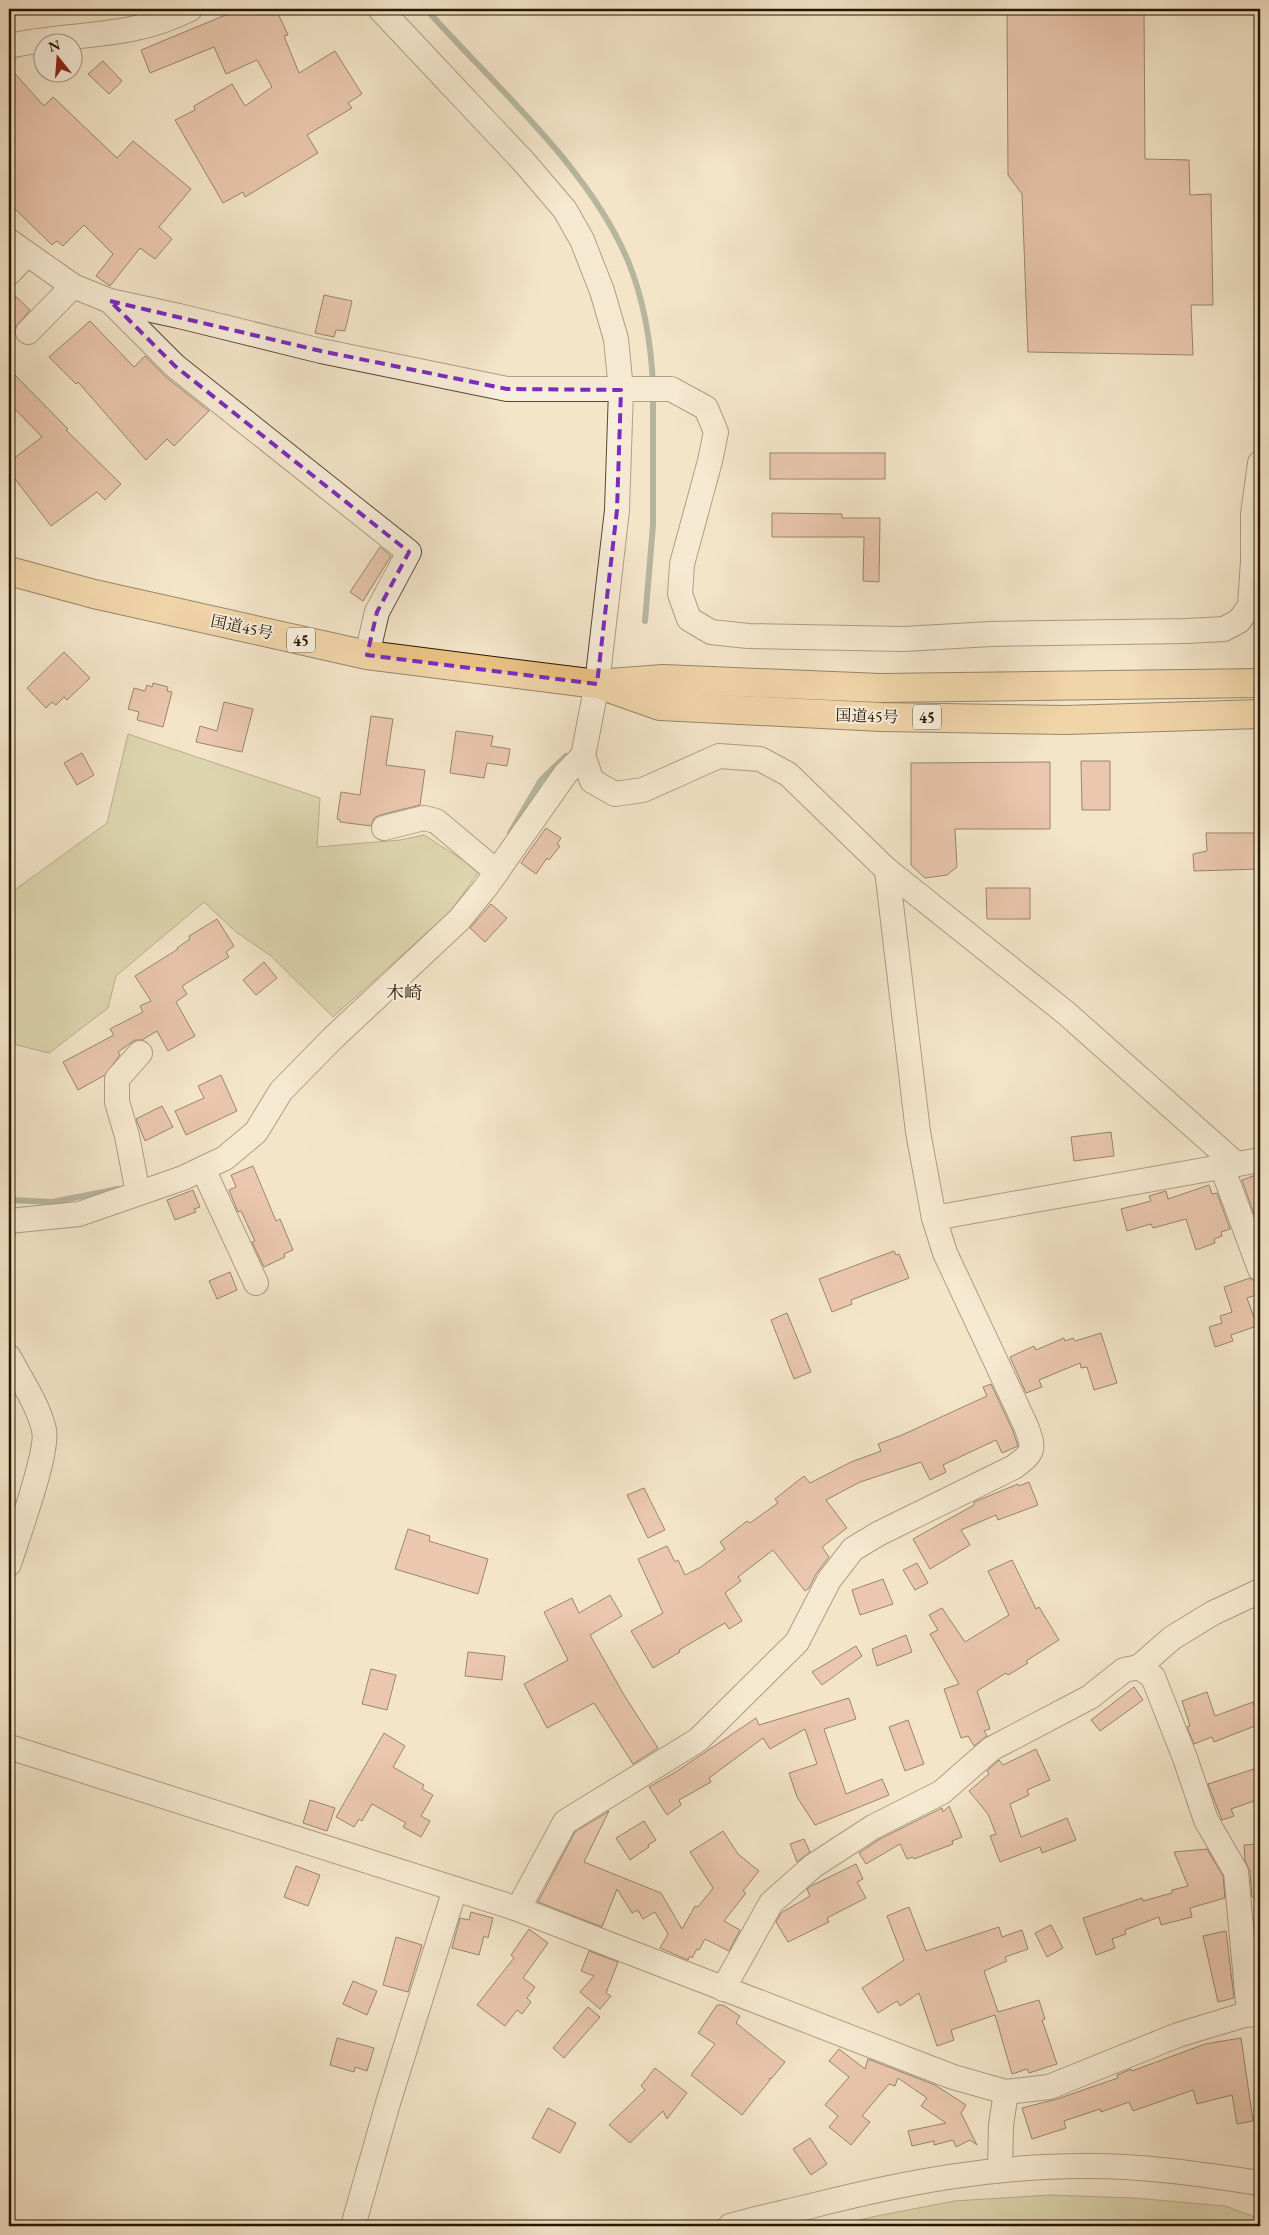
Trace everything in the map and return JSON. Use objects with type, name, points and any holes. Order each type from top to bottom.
[{"type":"highway","name":"国道45号","points":[[9,571],[94,594],[367,654],[598,684],[663,679],[880,688],[1260,683]]},
{"type":"highway","name":"国道45号","points":[[598,684],[660,706],[871,716],[1066,720],[1260,714]]},
{"type":"street","points":[[9,46],[116,33],[174,17],[190,9]]},
{"type":"street","points":[[380,9],[524,162],[565,210],[582,240],[602,291],[616,339],[621,390],[616,510],[598,684],[583,756],[592,781],[614,794],[644,790],[719,756],[760,759],[788,774],[887,870],[1066,1013],[1229,1165],[1260,1269]]},
{"type":"street","points":[[9,273],[18,248],[74,286],[110,301],[321,351],[507,389],[671,389],[706,408],[716,432],[682,564],[680,594],[689,619],[711,632],[748,636],[904,639],[991,634],[1224,629],[1239,621],[1250,606],[1253,561],[1253,514],[1260,463]]},
{"type":"street","points":[[28,332],[74,286]]},
{"type":"street","points":[[110,301],[175,366],[410,552],[377,612],[367,654]]},
{"type":"street","points":[[9,1220],[79,1214],[183,1178],[225,1158],[256,1132],[281,1091],[333,1038],[459,920],[496,872],[566,773],[583,756]]},
{"type":"street","points":[[384,828],[424,818],[436,821],[496,872]]},
{"type":"street","points":[[518,1909],[565,1822],[698,1740],[797,1642],[829,1580],[853,1549],[1014,1467],[1030,1456],[1033,1444],[1026,1426],[945,1252],[934,1218],[918,1132],[887,870]]},
{"type":"street","points":[[138,1193],[127,1136],[117,1102],[117,1079],[140,1052]]},
{"type":"street","points":[[934,1218],[1260,1160]]},
{"type":"street","points":[[203,1169],[256,1283]]},
{"type":"street","points":[[9,1357],[32,1399],[44,1432],[42,1459],[9,1564]]},
{"type":"street","points":[[723,1989],[771,1904],[813,1866],[873,1827],[942,1792],[991,1750],[1090,1697],[1124,1670],[1139,1667],[1172,1638],[1213,1613],[1260,1591]]},
{"type":"street","points":[[9,1748],[518,1909],[954,2077],[1006,2092],[1049,2087],[1178,2034],[1255,2014],[1236,1872],[1206,1820],[1185,1758],[1153,1677],[1139,1667]]},
{"type":"street","points":[[353,2226],[388,2103],[455,1889]]},
{"type":"street","points":[[1000,2169],[1001,2125],[1006,2092]]},
{"type":"street","points":[[730,2226],[861,2194],[928,2180],[1000,2169],[1092,2166],[1188,2173],[1260,2183]]},
{"type":"highlighted area","points":[[110,301],[321,351],[507,389],[621,390],[617,510],[597,684],[367,655],[377,612],[409,552],[175,366]]},
{"type":"green space","points":[[128,734],[320,798],[317,847],[400,840],[424,835],[463,860],[478,873],[450,912],[333,1017],[271,956],[236,932],[204,902],[116,976],[108,1008],[49,1053],[9,1043],[9,894],[107,823]]},
{"type":"green space","points":[[1050,2195],[1135,2198],[1225,2206],[1260,2219],[1260,2226],[835,2226],[954,2201]]},
{"type":"building","points":[[240,9],[276,9],[288,35],[284,36],[299,73],[335,51],[362,94],[348,103],[352,108],[307,135],[318,153],[245,197],[243,192],[223,203],[175,120],[195,110],[194,106],[232,84],[245,106],[272,87],[257,60],[226,74],[214,47],[150,73],[141,50]]},
{"type":"building","points":[[1007,9],[1144,9],[1145,159],[1189,160],[1190,195],[1211,194],[1213,305],[1191,305],[1193,355],[1028,352],[1022,194],[1008,175]]},
{"type":"building","points":[[103,61],[122,81],[109,94],[88,74]]},
{"type":"building","points":[[9,67],[44,106],[53,97],[117,158],[133,141],[191,189],[159,227],[172,239],[155,259],[140,248],[110,286],[96,276],[113,254],[84,225],[63,246],[57,241],[52,245],[9,203]]},
{"type":"building","points":[[9,290],[30,310],[9,335]]},
{"type":"building","points":[[324,295],[352,301],[345,331],[336,330],[334,337],[315,333]]},
{"type":"building","points":[[90,321],[134,367],[145,356],[166,377],[209,411],[174,446],[167,439],[146,460],[78,382],[76,384],[49,357]]},
{"type":"building","points":[[9,369],[68,429],[66,430],[121,484],[105,500],[97,492],[51,526],[9,471],[9,462],[42,437],[9,403]]},
{"type":"building","points":[[770,453],[885,453],[885,479],[770,479]]},
{"type":"building","points":[[772,513],[842,514],[842,518],[880,518],[879,582],[863,581],[864,537],[772,537]]},
{"type":"building","points":[[380,547],[391,556],[363,601],[350,592]]},
{"type":"building","points":[[64,652],[90,678],[67,700],[64,697],[56,705],[52,702],[46,708],[27,688]]},
{"type":"building","points":[[153,683],[168,687],[167,691],[172,692],[163,727],[137,720],[139,712],[128,709],[134,688],[145,691],[147,685],[152,687]]},
{"type":"building","points":[[224,702],[253,709],[242,752],[196,742],[200,726],[217,731]]},
{"type":"building","points":[[371,716],[393,719],[386,765],[425,770],[420,805],[380,815],[374,818],[371,826],[340,822],[337,819],[341,792],[360,795]]},
{"type":"building","points":[[456,731],[493,736],[491,746],[510,749],[507,766],[487,763],[484,778],[450,773]]},
{"type":"building","points":[[82,753],[94,775],[77,785],[64,763]]},
{"type":"building","points":[[1081,761],[1110,761],[1110,810],[1082,810]]},
{"type":"building","points":[[1050,762],[1050,829],[955,829],[957,867],[947,875],[925,878],[911,865],[911,763]]},
{"type":"building","points":[[546,828],[561,838],[557,844],[560,846],[549,860],[547,858],[536,874],[521,863]]},
{"type":"building","points":[[1206,833],[1260,833],[1260,869],[1194,871],[1193,854],[1207,851]]},
{"type":"building","points":[[986,888],[1030,888],[1030,919],[987,919]]},
{"type":"building","points":[[491,904],[507,918],[485,942],[470,928]]},
{"type":"building","points":[[217,919],[234,946],[226,952],[229,957],[182,986],[187,994],[176,1002],[195,1036],[168,1051],[157,1031],[142,1040],[135,1040],[118,1052],[120,1055],[105,1075],[78,1090],[63,1062],[114,1035],[110,1029],[143,1012],[140,1006],[151,1001],[135,976],[178,949],[190,939],[189,936]]},
{"type":"building","points":[[264,962],[277,978],[256,995],[243,980]]},
{"type":"building","points":[[221,1075],[237,1111],[186,1135],[175,1111],[204,1098],[198,1086]]},
{"type":"building","points":[[162,1106],[173,1127],[145,1141],[136,1119]]},
{"type":"building","points":[[1111,1132],[1114,1156],[1074,1161],[1071,1137]]},
{"type":"building","points":[[253,1166],[276,1221],[280,1219],[293,1250],[284,1254],[285,1257],[264,1267],[252,1242],[255,1241],[241,1211],[238,1212],[229,1190],[236,1187],[231,1175]]},
{"type":"building","points":[[1256,1175],[1260,1189],[1260,1219],[1256,1220],[1242,1180]]},
{"type":"building","points":[[1209,1185],[1212,1194],[1217,1193],[1230,1229],[1221,1232],[1222,1236],[1214,1239],[1215,1243],[1196,1250],[1186,1219],[1153,1228],[1151,1224],[1127,1231],[1121,1209],[1151,1201],[1149,1196],[1166,1191],[1168,1199]]},
{"type":"building","points":[[193,1190],[200,1207],[194,1209],[196,1212],[175,1220],[167,1200]]},
{"type":"building","points":[[894,1251],[896,1255],[899,1254],[909,1278],[851,1300],[852,1304],[832,1312],[819,1279]]},
{"type":"building","points":[[230,1272],[237,1290],[217,1299],[209,1281]]},
{"type":"building","points":[[1250,1278],[1255,1281],[1259,1294],[1247,1298],[1257,1326],[1231,1335],[1233,1341],[1215,1347],[1209,1327],[1222,1323],[1220,1316],[1232,1312],[1224,1287]]},
{"type":"building","points":[[787,1313],[811,1372],[794,1379],[771,1320]]},
{"type":"building","points":[[1101,1333],[1117,1383],[1094,1390],[1087,1367],[1081,1368],[1080,1363],[1039,1380],[1042,1387],[1026,1393],[1010,1357],[1034,1346],[1036,1350],[1064,1338],[1065,1341],[1073,1338],[1075,1341]]},
{"type":"building","points":[[991,1384],[1018,1446],[1002,1453],[996,1440],[943,1465],[946,1472],[930,1480],[921,1462],[860,1482],[826,1500],[847,1528],[822,1547],[829,1557],[816,1574],[809,1588],[805,1591],[773,1550],[738,1577],[741,1581],[725,1593],[742,1621],[729,1629],[725,1623],[653,1668],[631,1631],[663,1613],[638,1559],[667,1546],[675,1562],[678,1560],[685,1575],[701,1567],[725,1549],[720,1542],[747,1521],[750,1523],[778,1503],[775,1499],[804,1476],[810,1483],[851,1462],[881,1451],[878,1444],[987,1396],[983,1387]]},
{"type":"building","points":[[1029,1482],[1038,1505],[998,1520],[996,1515],[961,1530],[970,1545],[930,1569],[913,1539],[974,1505],[974,1502],[1018,1484],[1019,1486]]},
{"type":"building","points":[[644,1488],[665,1530],[648,1538],[627,1495]]},
{"type":"building","points":[[408,1529],[430,1536],[429,1541],[488,1559],[478,1594],[395,1569]]},
{"type":"building","points":[[1012,1560],[1036,1609],[1039,1607],[1059,1640],[1026,1661],[1028,1663],[1008,1675],[1006,1673],[977,1691],[990,1729],[984,1731],[987,1736],[974,1746],[968,1736],[961,1738],[944,1689],[959,1684],[930,1634],[938,1630],[929,1615],[942,1608],[965,1642],[1009,1615],[988,1571]]},
{"type":"building","points":[[917,1563],[928,1583],[915,1590],[903,1570]]},
{"type":"building","points":[[883,1579],[893,1604],[860,1615],[852,1590]]},
{"type":"building","points":[[610,1595],[622,1616],[590,1635],[624,1695],[658,1748],[633,1764],[594,1703],[547,1728],[524,1684],[568,1660],[544,1612],[572,1598],[579,1613]]},
{"type":"building","points":[[906,1635],[912,1652],[877,1666],[872,1649]]},
{"type":"building","points":[[856,1646],[862,1656],[822,1685],[812,1672]]},
{"type":"building","points":[[468,1652],[505,1656],[502,1680],[465,1676]]},
{"type":"building","points":[[371,1669],[396,1675],[387,1710],[362,1704]]},
{"type":"building","points":[[1134,1687],[1143,1700],[1100,1731],[1091,1720]]},
{"type":"building","points":[[1207,1692],[1215,1716],[1253,1702],[1260,1724],[1214,1742],[1212,1737],[1194,1744],[1187,1727],[1190,1726],[1182,1701]]},
{"type":"building","points":[[849,1698],[856,1719],[824,1729],[846,1794],[882,1779],[889,1795],[815,1825],[797,1797],[789,1773],[817,1764],[805,1729],[770,1749],[763,1738],[709,1778],[711,1782],[679,1800],[681,1805],[667,1815],[649,1787],[674,1773],[756,1718],[759,1725]]},
{"type":"building","points":[[908,1720],[924,1764],[905,1771],[889,1727]]},
{"type":"building","points":[[384,1733],[405,1746],[393,1767],[424,1785],[422,1789],[433,1795],[421,1816],[430,1821],[421,1837],[403,1827],[406,1823],[372,1804],[362,1821],[359,1819],[354,1827],[336,1817]]},
{"type":"building","points":[[1036,1749],[1050,1780],[1027,1790],[1029,1795],[1010,1804],[1021,1837],[1067,1818],[1076,1840],[1042,1853],[1040,1847],[1000,1862],[990,1836],[996,1834],[988,1814],[969,1791],[989,1774],[987,1771],[999,1760],[1003,1765]]},
{"type":"building","points":[[1260,1767],[1260,1799],[1231,1809],[1234,1816],[1222,1820],[1208,1784]]},
{"type":"building","points":[[310,1800],[335,1808],[327,1831],[303,1823]]},
{"type":"building","points":[[949,1806],[962,1837],[952,1841],[953,1844],[914,1859],[913,1857],[907,1859],[900,1844],[866,1864],[859,1853],[880,1839],[942,1808],[943,1812]]},
{"type":"building","points":[[609,1811],[584,1862],[661,1893],[682,1929],[695,1906],[698,1907],[713,1888],[690,1852],[723,1831],[738,1854],[759,1871],[743,1891],[746,1893],[724,1921],[740,1930],[729,1951],[705,1939],[699,1950],[697,1949],[692,1958],[690,1956],[688,1960],[660,1948],[668,1934],[655,1912],[643,1919],[638,1910],[632,1913],[617,1889],[602,1927],[538,1902],[575,1832]]},
{"type":"building","points":[[644,1821],[656,1840],[630,1860],[616,1838]]},
{"type":"building","points":[[804,1839],[810,1852],[797,1862],[790,1844]]},
{"type":"building","points":[[1260,1844],[1260,1896],[1252,1897],[1250,1871],[1245,1861],[1244,1845]]},
{"type":"building","points":[[1207,1849],[1223,1876],[1225,1898],[1190,1908],[1192,1917],[1161,1925],[1159,1917],[1125,1930],[1126,1934],[1112,1939],[1115,1948],[1096,1955],[1083,1918],[1142,1898],[1143,1901],[1172,1893],[1172,1890],[1188,1886],[1174,1852]]},
{"type":"building","points":[[856,1864],[863,1879],[857,1882],[866,1898],[827,1918],[829,1922],[788,1942],[776,1922],[781,1913],[810,1896],[807,1889],[811,1886]]},
{"type":"building","points":[[296,1866],[320,1875],[308,1906],[284,1897]]},
{"type":"building","points":[[909,1907],[926,1951],[999,1927],[1002,1937],[1022,1930],[1028,1949],[1005,1957],[1007,1961],[984,1971],[998,2012],[1039,2000],[1045,2019],[1042,2020],[1057,2064],[1029,2073],[1027,2069],[1012,2074],[995,2015],[951,2030],[954,2040],[937,2046],[919,1993],[900,2006],[897,2001],[878,2013],[862,1988],[904,1960],[887,1916]]},
{"type":"building","points":[[471,1912],[493,1918],[488,1938],[484,1936],[479,1955],[452,1948],[460,1918],[469,1920]]},
{"type":"building","points":[[1051,1925],[1063,1948],[1047,1957],[1035,1933]]},
{"type":"building","points":[[529,1929],[548,1943],[523,1978],[535,1987],[527,1998],[531,2002],[522,2014],[517,2010],[505,2026],[477,2005],[514,1958],[511,1955]]},
{"type":"building","points":[[1226,1931],[1234,1998],[1218,2002],[1203,1936]]},
{"type":"building","points":[[396,1937],[422,1945],[408,1992],[383,1985]]},
{"type":"building","points":[[589,1951],[618,1962],[606,1993],[611,1996],[600,2009],[580,1992],[594,1976],[581,1971]]},
{"type":"building","points":[[353,1981],[377,1991],[367,2015],[343,2004]]},
{"type":"building","points":[[717,2005],[723,2005],[740,2016],[736,2023],[785,2062],[771,2079],[769,2078],[770,2080],[742,2115],[691,2075],[715,2044],[698,2033]]},
{"type":"building","points":[[588,2007],[600,2017],[564,2058],[553,2048]]},
{"type":"building","points":[[337,2038],[374,2048],[367,2071],[355,2067],[354,2072],[330,2065]]},
{"type":"building","points":[[1241,2038],[1253,2121],[1237,2124],[1232,2095],[1197,2104],[1193,2090],[1133,2111],[1129,2102],[1101,2112],[1100,2109],[1064,2121],[1066,2128],[1032,2139],[1022,2108],[1057,2099],[1118,2078],[1117,2075],[1131,2069],[1132,2071],[1205,2044]]},
{"type":"building","points":[[839,2049],[865,2069],[868,2059],[935,2085],[966,2105],[961,2113],[977,2145],[970,2140],[956,2147],[953,2140],[934,2145],[934,2141],[912,2146],[908,2131],[946,2123],[921,2106],[927,2098],[898,2078],[895,2086],[889,2084],[862,2116],[870,2122],[851,2145],[829,2127],[838,2116],[825,2105],[849,2077],[829,2061]]},
{"type":"building","points":[[655,2068],[687,2093],[667,2119],[663,2111],[630,2143],[609,2125],[645,2090],[641,2086]]},
{"type":"building","points":[[548,2108],[576,2123],[560,2153],[532,2138]]},
{"type":"building","points":[[810,2138],[827,2164],[811,2175],[793,2149]]},
{"type":"waterway","points":[[426,9],[567,162],[592,196],[613,230],[630,266],[643,309],[649,339],[653,384]]},
{"type":"waterway","points":[[645,621],[653,525],[653,394]]},
{"type":"waterway","points":[[510,833],[541,780],[566,756]]},
{"type":"waterway","points":[[9,1200],[52,1202],[118,1189]]},
{"type":"district","name":"木崎","points":[[404,992]]}]
